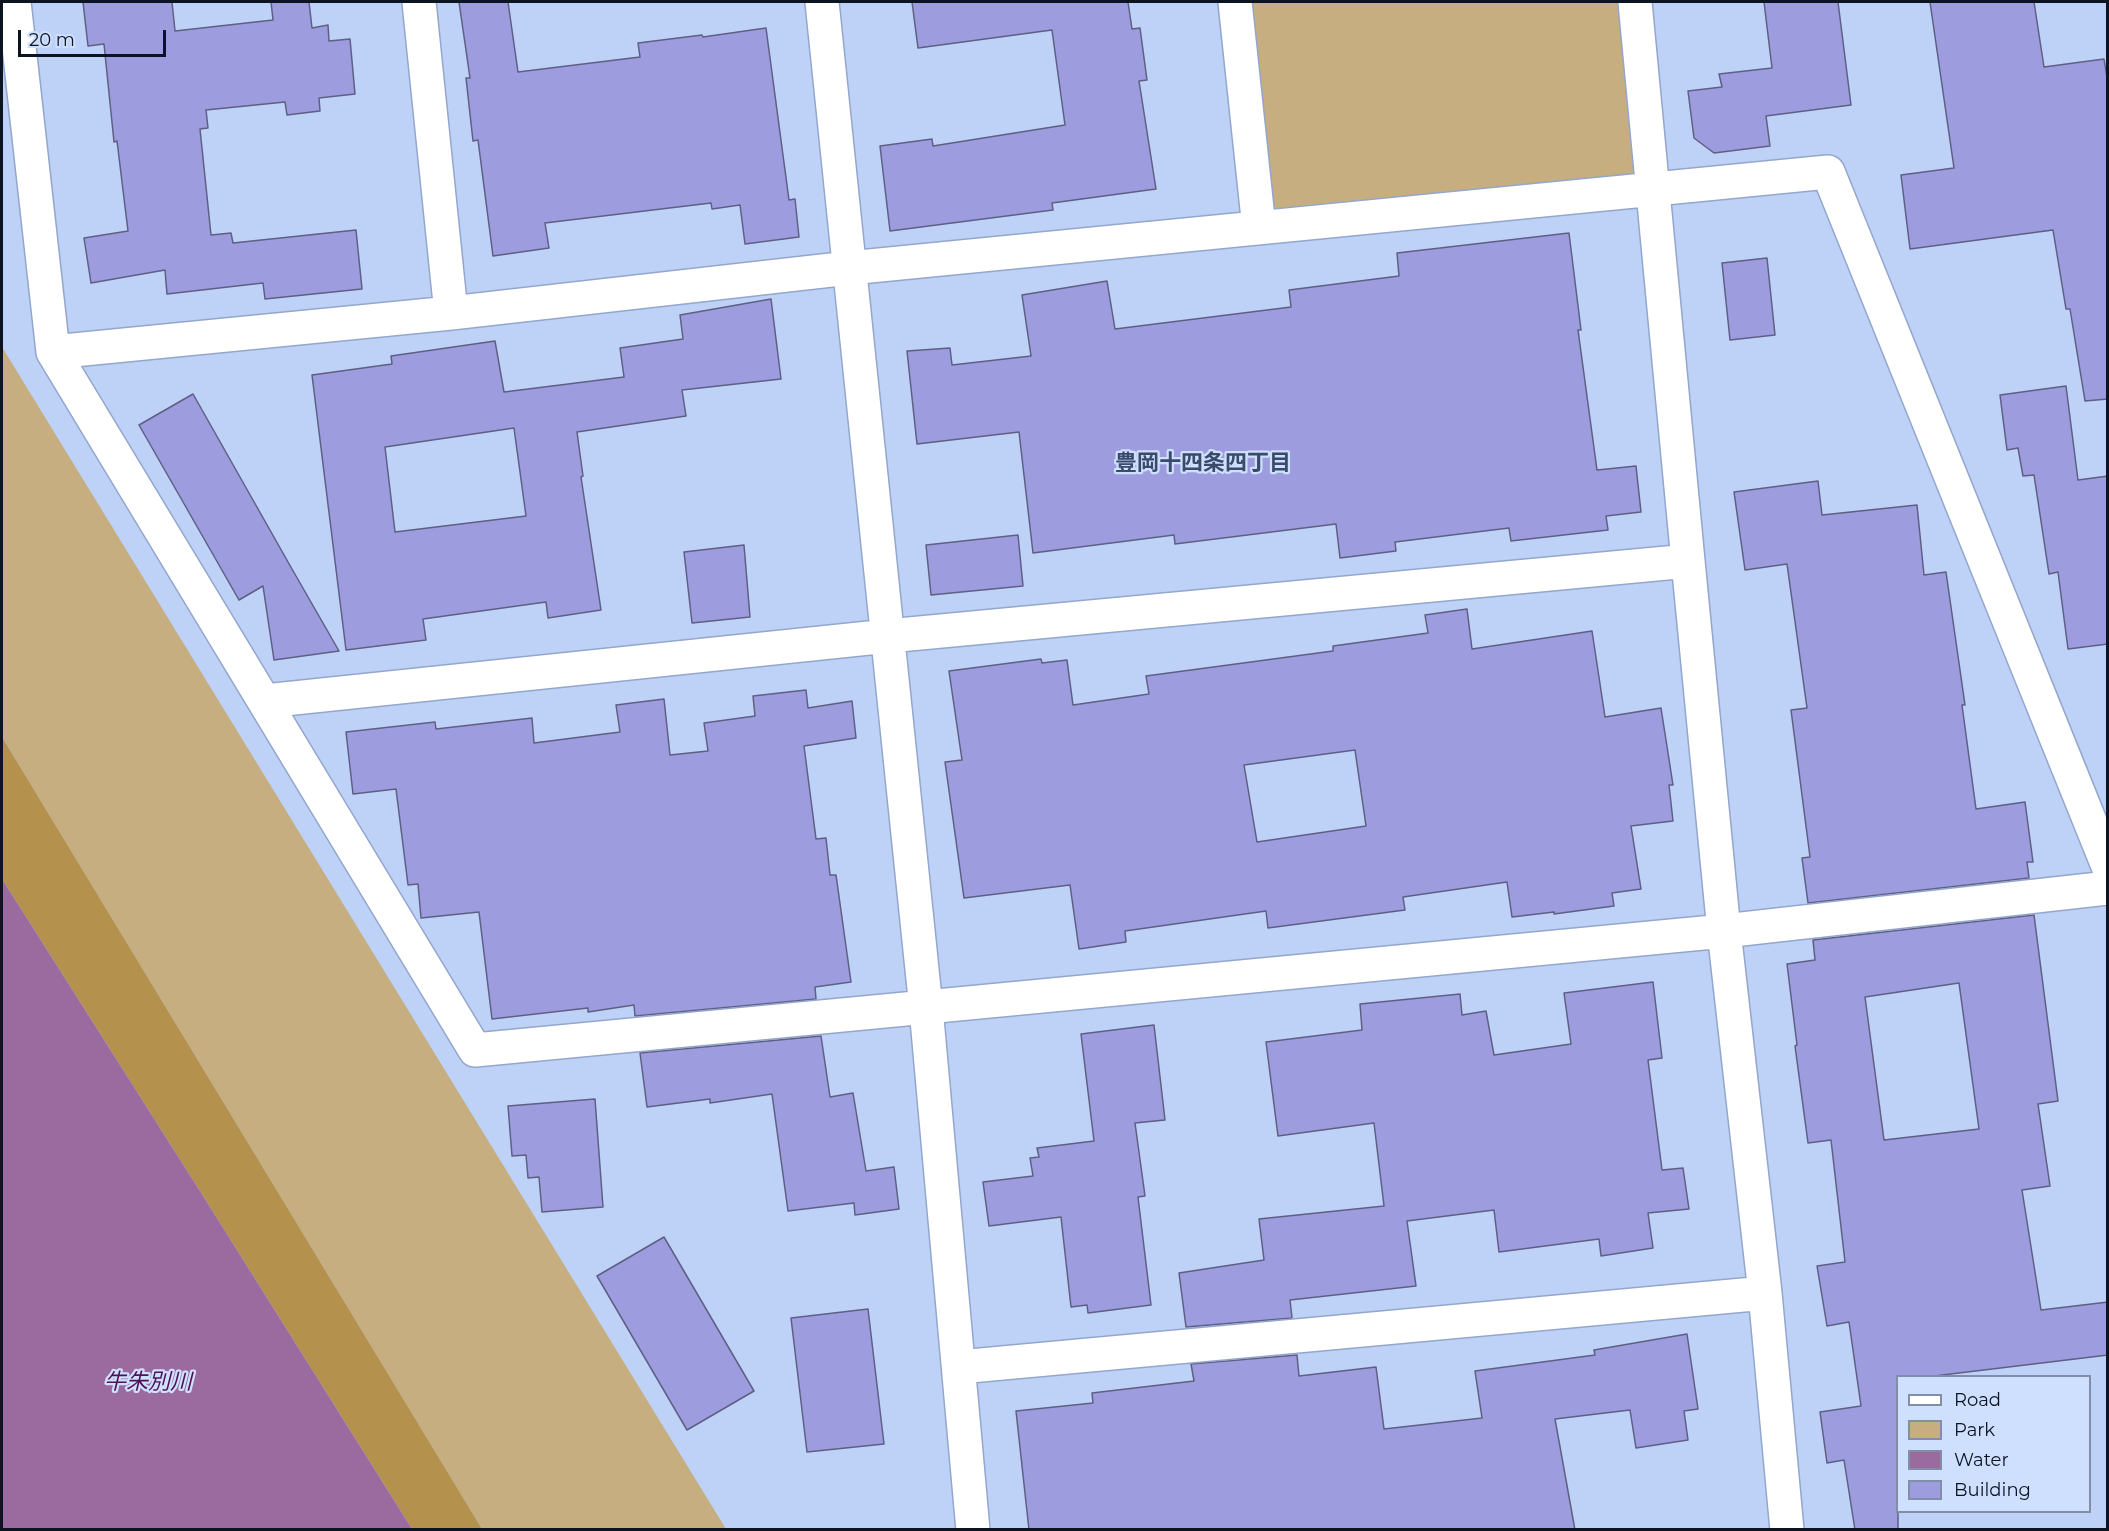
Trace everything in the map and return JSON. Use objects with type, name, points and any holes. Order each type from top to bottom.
[{"type":"street","points":[[14,2],[52,352],[475,1050],[1724,931],[2108,888]]},
{"type":"street","points":[[419,2],[451,313]]},
{"type":"street","points":[[822,2],[926,1008],[973,1530]]},
{"type":"street","points":[[1235,2],[1259,228]]},
{"type":"street","points":[[1635,2],[1724,931],[1765,1293],[1786,1530]]},
{"type":"street","points":[[52,352],[451,313],[849,268],[1828,172],[2108,866]]},
{"type":"street","points":[[265,702],[888,636],[1688,561]]},
{"type":"street","points":[[959,1367],[1765,1293]]},
{"type":"green space","points":[[1235,2],[1635,2],[1654,189],[1259,228]]},
{"type":"green space","points":[[2,347],[726,1529],[482,1529],[2,737]]},
{"type":"shaded area","points":[[2,737],[482,1529],[412,1529],[2,879]]},
{"type":"water","name":"牛朱別川","points":[[2,879],[198,1188],[412,1529],[2,1529]]},
{"type":"building","points":[[83,2],[172,2],[175,31],[273,20],[271,2],[309,2],[312,28],[328,25],[329,41],[350,39],[355,94],[319,98],[320,111],[287,115],[285,102],[206,110],[208,128],[200,129],[211,235],[231,233],[233,243],[356,230],[362,289],[265,299],[263,283],[167,294],[165,270],[91,283],[84,238],[128,231],[117,141],[114,142],[104,44],[88,46]]},
{"type":"building","points":[[459,2],[508,2],[518,72],[640,57],[638,43],[766,28],[789,200],[795,199],[799,237],[745,244],[740,205],[712,209],[711,203],[545,223],[549,248],[493,256],[478,140],[473,141],[466,78],[470,78]]},
{"type":"building","points":[[912,2],[1128,2],[1132,29],[1140,28],[1147,80],[1139,81],[1156,189],[1052,203],[1053,210],[890,231],[880,146],[932,139],[933,146],[1065,125],[1052,30],[918,48]]},
{"type":"building","points":[[1764,2],[1838,2],[1851,105],[1766,116],[1770,146],[1714,153],[1694,138],[1688,91],[1722,87],[1719,74],[1772,68]]},
{"type":"building","points":[[1930,2],[2034,2],[2044,67],[2104,59],[2108,84],[2108,399],[2085,401],[2070,309],[2066,309],[2053,230],[1910,249],[1901,175],[1954,168]]},
{"type":"building","points":[[1569,233],[1581,330],[1578,330],[1597,470],[1636,466],[1641,512],[1606,516],[1608,530],[1511,541],[1509,528],[1395,542],[1396,551],[1340,558],[1336,524],[1175,544],[1174,535],[1033,553],[1019,432],[917,444],[907,351],[950,348],[952,365],[1031,356],[1022,295],[1107,281],[1115,329],[1291,307],[1289,290],[1399,276],[1397,253]]},
{"type":"building","points":[[1767,258],[1775,335],[1730,340],[1722,263]]},
{"type":"building","points":[[771,299],[781,379],[682,390],[686,416],[577,432],[583,476],[581,477],[601,610],[548,618],[546,602],[423,619],[426,640],[346,650],[312,375],[392,364],[391,356],[495,341],[504,392],[624,377],[620,348],[683,339],[680,315]],"holes":[[[514,428],[526,516],[395,532],[385,447]]]},
{"type":"building","points":[[2066,386],[2078,480],[2108,476],[2108,644],[2068,649],[2058,572],[2049,574],[2034,475],[2023,476],[2018,448],[2007,450],[2000,395]]},
{"type":"building","points":[[193,394],[339,651],[274,660],[263,586],[239,600],[139,425]]},
{"type":"building","points":[[1818,481],[1822,515],[1917,505],[1924,575],[1946,572],[1965,705],[1962,705],[1976,809],[2025,802],[2033,862],[2027,862],[2029,878],[1808,903],[1802,858],[1810,857],[1791,710],[1807,708],[1787,564],[1745,570],[1734,492]]},
{"type":"building","points":[[1018,535],[1023,586],[931,595],[926,545]]},
{"type":"building","points":[[744,545],[750,617],[692,623],[684,552]]},
{"type":"building","points":[[1467,609],[1472,649],[1592,631],[1605,717],[1661,708],[1673,785],[1669,785],[1673,821],[1631,826],[1641,889],[1612,893],[1614,906],[1512,917],[1507,882],[1403,897],[1405,910],[1268,928],[1266,911],[1125,931],[1126,942],[1079,949],[1070,885],[964,898],[945,762],[962,760],[949,671],[1041,659],[1042,663],[1067,660],[1073,705],[1149,694],[1146,676],[1333,651],[1333,646],[1428,633],[1425,615]],"holes":[[[1355,750],[1366,826],[1257,842],[1244,765]]]},
{"type":"building","points":[[806,690],[808,708],[852,701],[856,738],[804,746],[816,839],[826,838],[830,875],[836,875],[851,982],[815,987],[816,999],[635,1016],[634,1005],[588,1012],[588,1008],[492,1019],[479,912],[421,918],[418,884],[408,885],[396,789],[353,794],[346,732],[435,722],[436,729],[532,718],[534,743],[620,732],[616,705],[664,699],[670,755],[708,751],[704,723],[755,716],[753,696]]},
{"type":"building","points":[[2034,915],[2058,1101],[2038,1104],[2050,1186],[2022,1190],[2041,1310],[2108,1302],[2108,1355],[1943,1375],[1896,1375],[1898,1530],[1855,1530],[1844,1460],[1827,1463],[1820,1412],[1861,1406],[1849,1322],[1827,1326],[1817,1266],[1845,1262],[1831,1140],[1808,1143],[1787,964],[1815,960],[1813,940]],"holes":[[[1959,983],[1979,1129],[1884,1140],[1865,997]]]},
{"type":"building","points":[[1653,982],[1662,1058],[1648,1060],[1662,1170],[1683,1168],[1689,1209],[1648,1213],[1653,1248],[1601,1256],[1599,1239],[1499,1252],[1494,1210],[1407,1221],[1416,1286],[1290,1300],[1292,1318],[1186,1327],[1179,1273],[1264,1260],[1259,1219],[1384,1206],[1374,1123],[1278,1136],[1266,1042],[1362,1030],[1360,1004],[1460,994],[1462,1015],[1486,1011],[1494,1055],[1571,1044],[1564,993]]},
{"type":"building","points":[[1154,1025],[1165,1120],[1135,1123],[1145,1196],[1138,1197],[1151,1305],[1088,1313],[1087,1305],[1071,1307],[1061,1217],[989,1226],[983,1182],[1033,1176],[1030,1158],[1039,1157],[1037,1148],[1094,1141],[1081,1034]]},
{"type":"building","points":[[821,1036],[830,1097],[853,1093],[866,1171],[894,1167],[899,1209],[855,1215],[854,1203],[788,1211],[772,1094],[710,1103],[710,1099],[647,1107],[640,1053]]},
{"type":"building","points":[[595,1099],[603,1207],[542,1212],[539,1177],[528,1178],[526,1155],[512,1156],[508,1106]]},
{"type":"building","points":[[664,1237],[754,1391],[687,1430],[597,1276]]},
{"type":"building","points":[[868,1309],[884,1444],[807,1452],[791,1318]]},
{"type":"building","points":[[1687,1334],[1698,1409],[1684,1411],[1688,1440],[1636,1448],[1630,1410],[1555,1419],[1575,1530],[1029,1530],[1016,1411],[1093,1403],[1092,1393],[1194,1381],[1191,1364],[1297,1355],[1299,1376],[1376,1367],[1384,1429],[1482,1418],[1475,1371],[1595,1355],[1594,1350]]},
{"type":"district","name":"豊岡十四条四丁目","points":[[1203,464]]}]
